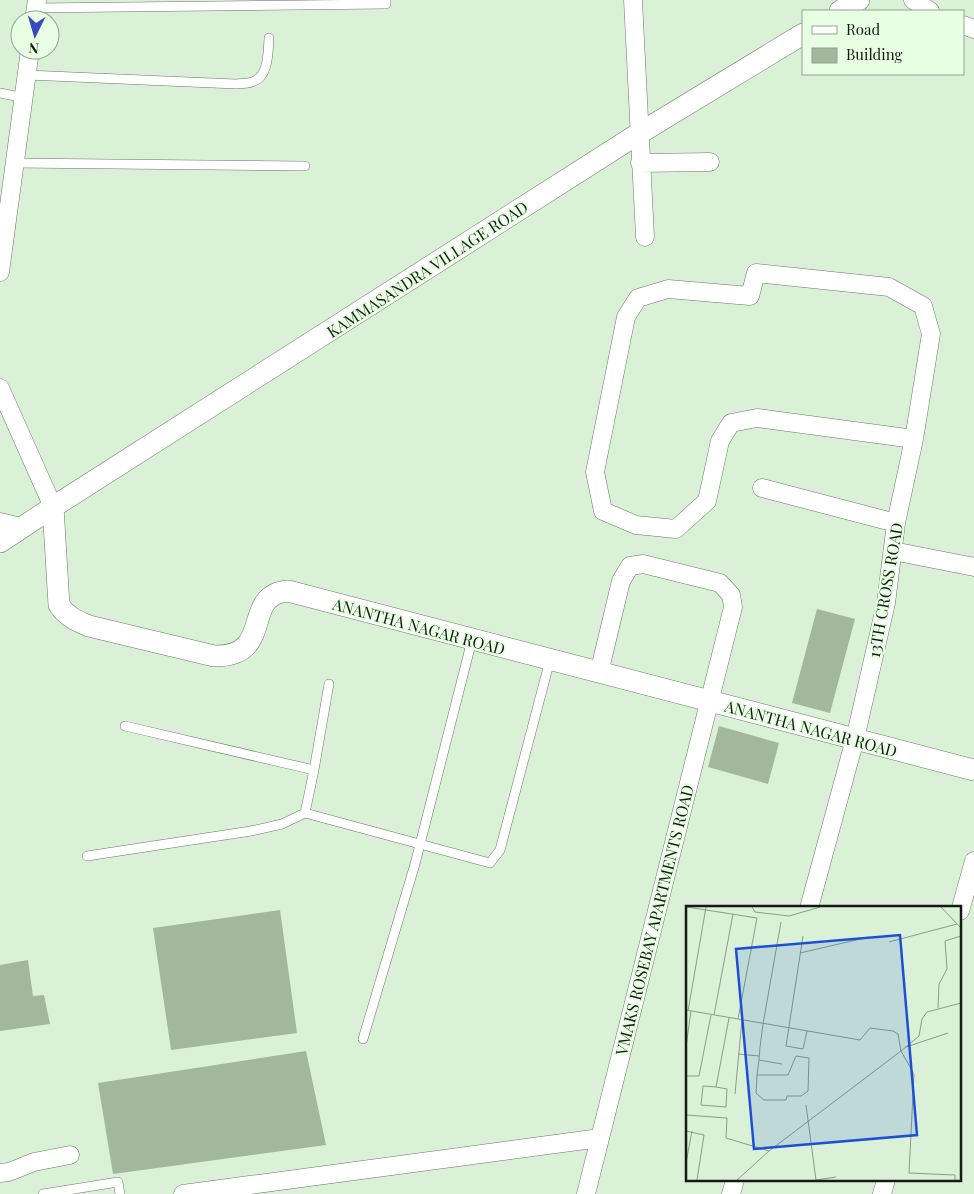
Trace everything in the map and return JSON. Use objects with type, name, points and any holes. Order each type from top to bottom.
[{"type":"street","points":[[633,0],[645,237]]},
{"type":"street","points":[[842,10],[858,0]]},
{"type":"street","points":[[913,0],[928,10]]},
{"type":"street","name":"KAMMASANDRA VILLAGE ROAD","points":[[53,508],[639,134],[802,35]]},
{"type":"street","points":[[0,272],[29,60]]},
{"type":"street","points":[[640,163],[710,162]]},
{"type":"street","name":"13TH CROSS ROAD","points":[[810,906],[855,739],[886,603],[896,523],[914,439],[931,334],[922,306],[889,287],[756,272],[750,296],[668,289],[638,298],[626,316],[596,472],[603,511],[636,525],[676,529],[707,501],[720,441],[731,422],[757,418],[914,439]]},
{"type":"street","points":[[0,388],[53,508],[0,542]]},
{"type":"street","points":[[762,488],[896,523]]},
{"type":"street","name":"ANANTHA NAGAR ROAD","points":[[53,508],[59,605],[70,618],[90,626],[214,656],[234,654],[242,650],[250,641],[263,606],[269,598],[278,592],[288,591],[974,770]]},
{"type":"street","points":[[0,522],[21,528]]},
{"type":"street","points":[[892,551],[974,567]]},
{"type":"street","name":"VMAKS ROSEBAY APARTMENTS ROAD","points":[[586,1194],[708,701],[733,608],[730,595],[720,583],[643,564],[630,566],[621,581],[599,673]]},
{"type":"street","points":[[961,906],[974,861]]},
{"type":"street","points":[[183,1194],[600,1138]]},
{"type":"street","points":[[0,1173],[9,1172],[34,1162],[70,1155]]},
{"type":"lane","points":[[36,9],[68,4],[386,4],[386,0]]},
{"type":"lane","points":[[27,75],[236,84],[252,82],[260,78],[266,63],[269,38]]},
{"type":"lane","points":[[0,94],[24,98]]},
{"type":"lane","points":[[15,163],[305,166]]},
{"type":"lane","points":[[363,1039],[415,864],[472,640]]},
{"type":"lane","points":[[87,856],[251,831],[282,824],[305,813],[490,863],[500,850],[550,660]]},
{"type":"lane","points":[[305,813],[329,684]]},
{"type":"lane","points":[[125,726],[314,770]]},
{"type":"lane","points":[[43,1194],[118,1182],[120,1194]]},
{"type":"building","points":[[817,609],[855,619],[830,713],[792,703]]},
{"type":"building","points":[[719,726],[779,743],[768,784],[708,767]]},
{"type":"building","points":[[280,910],[297,1033],[171,1050],[153,928]]},
{"type":"building","points":[[28,960],[33,996],[44,995],[50,1024],[0,1031],[0,965]]},
{"type":"building","points":[[306,1051],[326,1145],[113,1174],[98,1083]]}]
